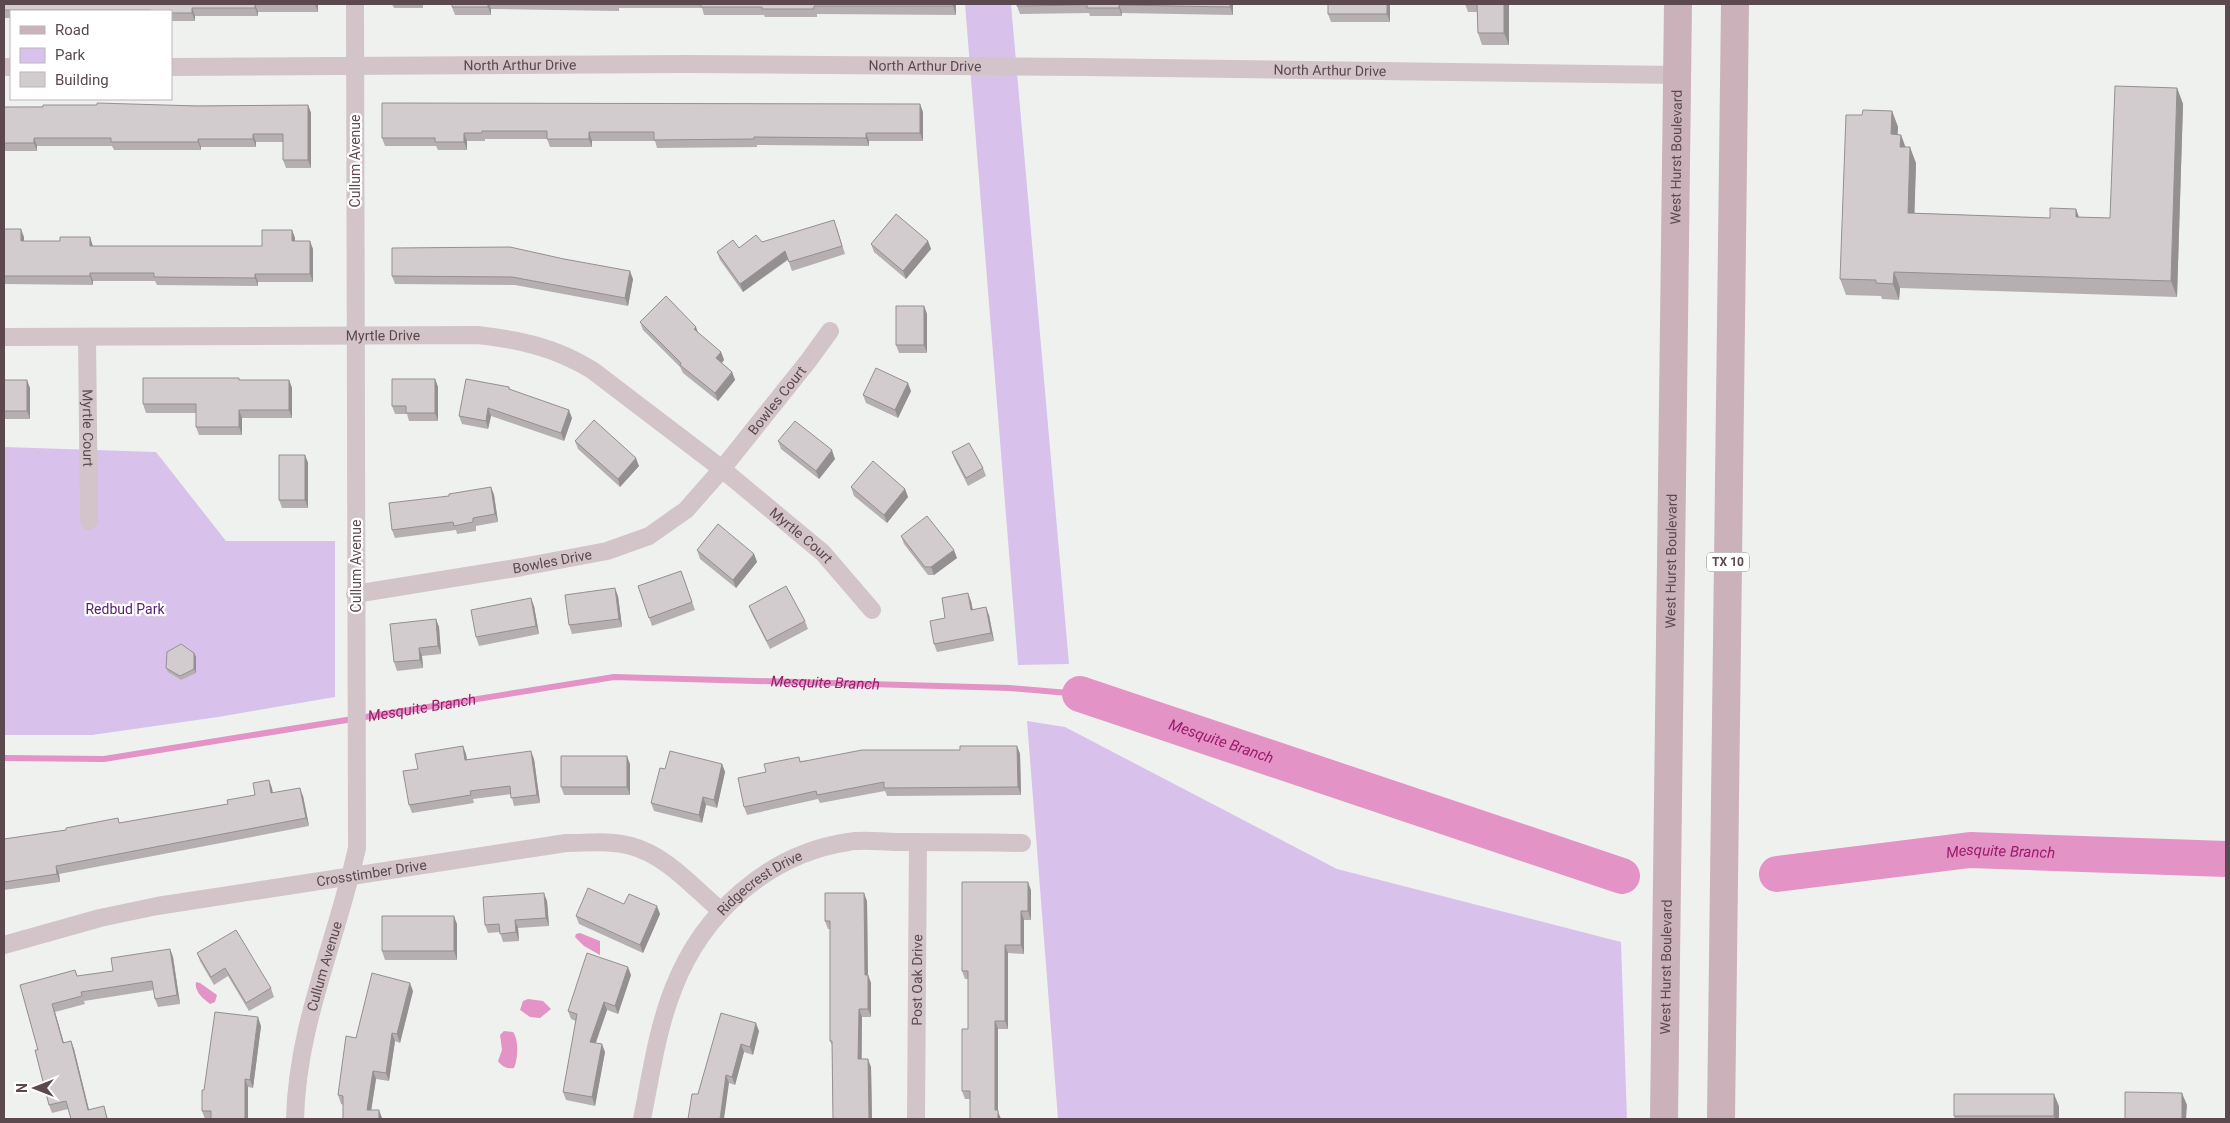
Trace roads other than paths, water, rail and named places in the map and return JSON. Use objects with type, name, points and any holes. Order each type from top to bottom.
[{"type":"main road","name":"West Hurst Boulevard","points":[[1664,1119],[1678,4]]},
{"type":"main road","name":"TX 10","points":[[1721,1119],[1735,4]]},
{"type":"street","name":"Cullum Avenue","points":[[295,1119],[301,1062],[309,1017],[351,877],[357,848],[354,4]]},
{"type":"street","name":"North Arthur Drive","points":[[172,67],[694,64],[1678,75]]},
{"type":"street","name":"Bowles Court","points":[[722,469],[809,360],[830,330]]},
{"type":"street","name":"Myrtle Drive","points":[[4,337],[356,334],[477,335],[518,339],[572,358],[592,370],[722,469]]},
{"type":"street","name":"Myrtle Court","points":[[87,337],[89,521]]},
{"type":"street","name":"Bowles Drive","points":[[356,594],[607,551],[649,536],[686,510],[722,469]]},
{"type":"street","name":"Myrtle Court","points":[[722,469],[823,553],[872,610]]},
{"type":"street","name":"Ridgecrest Drive","points":[[642,1119],[659,1035],[674,988],[692,948],[721,911],[743,889],[776,866],[814,849],[850,841],[1022,843]]},
{"type":"street","name":"Crosstimber Drive","points":[[4,945],[65,927],[157,906],[566,843],[605,842],[632,846],[658,857],[721,911]]},
{"type":"street","name":"Post Oak Drive","points":[[916,1119],[918,842]]},
{"type":"waterway","name":"Mesquite Branch","points":[[4,758],[104,759],[614,677],[1010,688],[1080,694]]},
{"type":"waterway","name":"Mesquite Branch","points":[[1080,694],[1622,876]]},
{"type":"waterway","name":"Mesquite Branch","points":[[1777,874],[1970,850],[2226,859]]},
{"type":"park label","name":"Redbud Park","points":[[125,609]]}]
